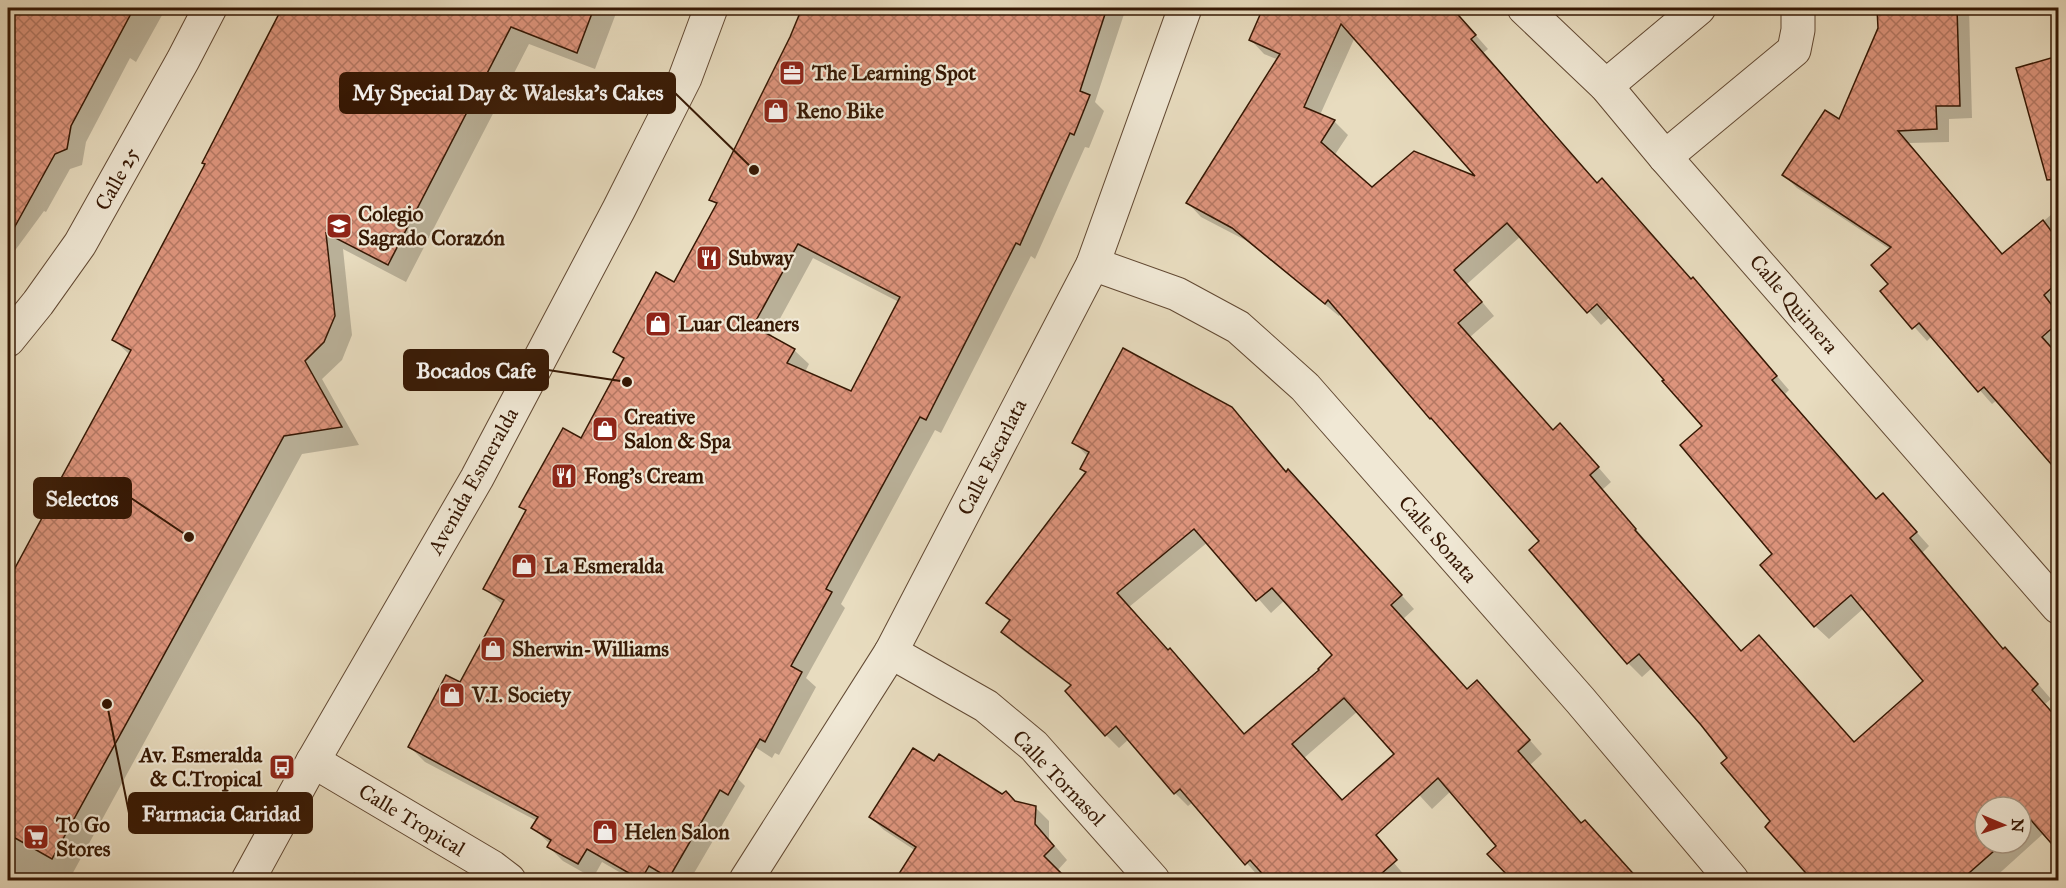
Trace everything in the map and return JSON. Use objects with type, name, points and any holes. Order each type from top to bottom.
[{"type":"street","name":"Calle 25","points":[[8,340],[80,244],[210,8]]},
{"type":"street","name":"Avenida Esmeralda","points":[[248,880],[313,761],[477,478],[614,219],[685,78],[711,8]]},
{"type":"street","name":"Calle Escarlata","points":[[746,880],[891,652],[1093,264],[1185,8]]},
{"type":"street","name":"Calle Quimera","points":[[1524,8],[1606,86],[1665,157],[2058,607]]},
{"type":"street","points":[[1606,86],[1699,8]]},
{"type":"street","points":[[1665,157],[1794,50],[1798,30],[1798,8]]},
{"type":"street","name":"Calle Sonata","points":[[1093,264],[1177,294],[1238,327],[1305,387],[1580,700],[1732,880]]},
{"type":"street","name":"Calle Tornasol","points":[[891,652],[986,706],[1034,746],[1153,880]]},
{"type":"street","name":"Calle Tropical","points":[[313,761],[492,867],[509,880]]},
{"type":"building","points":[[8,8],[134,8],[71,126],[67,149],[55,154],[8,239]]},
{"type":"building","points":[[282,8],[594,8],[577,53],[511,27],[388,265],[326,233],[335,316],[324,342],[305,361],[342,427],[284,436],[52,859],[8,834],[8,581],[43,516],[41,515],[131,350],[112,340],[205,164],[202,163]]},
{"type":"building","points":[[802,8],[1107,8],[1080,91],[1090,95],[1074,135],[1070,133],[1020,245],[1016,243],[926,420],[920,417],[826,589],[832,592],[791,666],[802,672],[765,742],[760,739],[728,795],[720,790],[669,878],[649,866],[641,880],[587,849],[578,864],[547,847],[551,840],[531,828],[538,817],[408,747],[446,675],[460,682],[504,600],[483,589],[526,510],[519,507],[563,428],[581,438],[624,358],[613,352],[656,272],[674,282],[717,203],[709,200],[790,37]],"holes":[[[798,244],[900,297],[851,391],[787,363],[795,349],[753,326]]]},
{"type":"building","points":[[1263,8],[1452,8],[1476,35],[1471,39],[1597,183],[1602,178],[1691,279],[1693,277],[1777,376],[1772,380],[1876,499],[1883,493],[1917,532],[1910,538],[2003,649],[2005,647],[2038,684],[2032,690],[2058,719],[2058,851],[2033,822],[2033,795],[1973,795],[1973,855],[1989,855],[1961,880],[1812,880],[1765,827],[1770,821],[1721,763],[1727,758],[1701,725],[1639,654],[1627,664],[1529,550],[1539,541],[1328,300],[1325,304],[1232,228],[1186,203],[1280,54],[1249,40]],"holes":[[[1341,24],[1475,176],[1414,151],[1372,187],[1321,142],[1335,120],[1304,107]],[[1507,223],[1587,313],[1597,304],[1702,426],[1680,445],[1772,554],[1760,565],[1814,627],[1851,595],[1923,681],[1854,742],[1759,635],[1741,651],[1590,475],[1599,467],[1560,423],[1553,430],[1458,323],[1482,302],[1454,270]]]},
{"type":"building","points":[[1877,8],[1957,8],[1960,106],[1936,106],[1937,129],[1898,131],[2002,254],[2043,220],[2058,240],[2058,282],[2044,295],[2058,313],[2058,323],[2042,337],[2058,355],[2058,472],[1984,387],[1978,392],[1919,323],[1912,329],[1880,291],[1888,284],[1871,265],[1891,247],[1782,175],[1825,110],[1839,119],[1878,28]]},
{"type":"building","points":[[2058,56],[2058,179],[2047,180],[2016,68]]},
{"type":"building","points":[[1123,348],[1232,407],[1286,472],[1288,469],[1402,595],[1391,605],[1467,689],[1477,680],[1530,740],[1518,751],[1581,823],[1585,820],[1639,880],[1512,880],[1487,854],[1496,846],[1438,778],[1376,835],[1397,860],[1374,880],[1268,880],[1250,860],[1245,865],[1180,789],[1174,794],[1116,726],[1105,736],[1065,691],[1071,685],[1001,632],[1010,620],[986,603],[1086,472],[1080,469],[1089,452],[1072,443]],"holes":[[[1194,529],[1256,601],[1272,588],[1332,655],[1319,670],[1244,734],[1170,648],[1168,650],[1117,593]],[[1344,698],[1394,754],[1342,800],[1292,744]]]},
{"type":"building","points":[[913,748],[934,761],[939,754],[1002,794],[1006,791],[1015,801],[1036,806],[1035,824],[1054,846],[1044,856],[1068,880],[895,880],[916,847],[869,817]]},
{"type":"place","name":"The Learning Spot","points":[[792,73]]},
{"type":"place","name":"Reno Bike","points":[[776,111]]},
{"type":"place","name":"My Special Day & Waleska's Cakes","points":[[754,170]]},
{"type":"place","name":"Colegio Sagrado Corazón","points":[[339,226]]},
{"type":"place","name":"Subway","points":[[709,258]]},
{"type":"place","name":"Luar Cleaners","points":[[658,324]]},
{"type":"place","name":"Bocados Cafe","points":[[627,382]]},
{"type":"place","name":"Creative Salon & Spa","points":[[605,429]]},
{"type":"place","name":"Fong's Cream","points":[[564,476]]},
{"type":"place","name":"Selectos","points":[[189,537]]},
{"type":"place","name":"La Esmeralda","points":[[524,566]]},
{"type":"place","name":"Sherwin-Williams","points":[[493,649]]},
{"type":"place","name":"V.I. Society","points":[[452,695]]},
{"type":"place","name":"Farmacia Caridad","points":[[107,704]]},
{"type":"place","name":"Av. Esmeralda & C.Tropical","points":[[282,767]]},
{"type":"place","name":"Helen Salon","points":[[605,832]]},
{"type":"place","name":"To Go Stores","points":[[36,837]]}]
